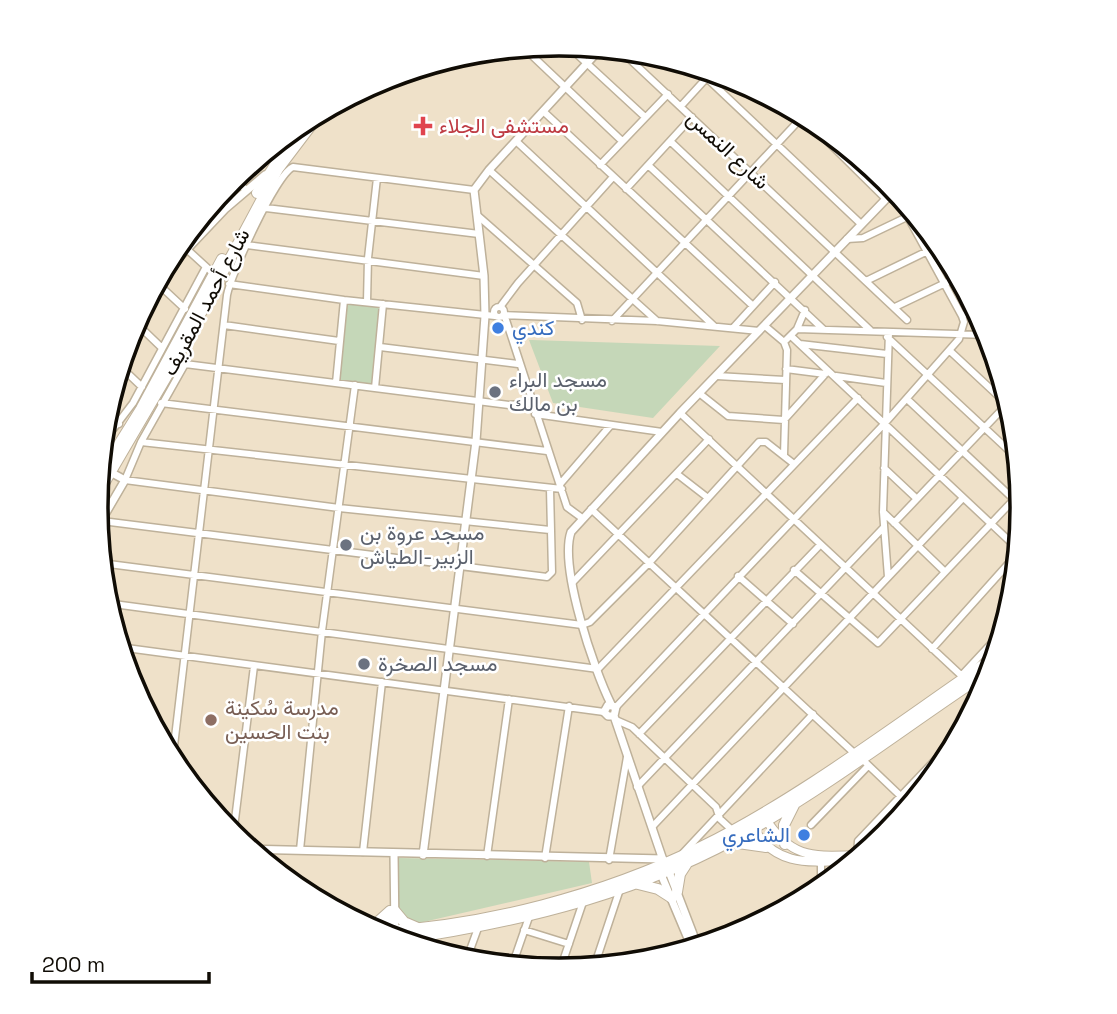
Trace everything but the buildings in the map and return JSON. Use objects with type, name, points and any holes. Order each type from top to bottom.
[{"type":"main road","name":"شارع أحمد المقريف","points":[[110,460],[278,169],[304,135]]},
{"type":"main road","name":"شارع أحمد المقريف","points":[[110,460],[283,150]]},
{"type":"main road","points":[[764,816],[796,802],[861,759],[980,668]]},
{"type":"main road","points":[[965,679],[977,675]]},
{"type":"main road","points":[[727,843],[764,816],[861,759]]},
{"type":"main road","points":[[785,844],[784,825],[796,802]]},
{"type":"main road","points":[[764,816],[785,844],[805,854],[845,855]]},
{"type":"main road","points":[[634,883],[674,895],[685,858],[732,830],[752,824]]},
{"type":"main road","points":[[752,824],[766,846]]},
{"type":"main road","points":[[407,932],[558,899],[727,843],[751,842],[766,846],[790,861],[821,862],[840,859]]},
{"type":"main road","points":[[414,934],[478,928],[529,917],[620,889],[664,866]]},
{"type":"main road","points":[[379,921],[392,909],[404,922],[418,928]]},
{"type":"street","points":[[533,57],[622,141]]},
{"type":"street","points":[[579,57],[645,117]]},
{"type":"street","points":[[423,855],[476,441],[485,316],[484,276],[474,190],[489,170],[593,57]]},
{"type":"street","name":"شارع النمس","points":[[634,63],[907,320]]},
{"type":"street","points":[[681,106],[704,80]]},
{"type":"street","points":[[711,83],[861,223]]},
{"type":"street","points":[[600,164],[668,94]]},
{"type":"street","points":[[543,111],[752,306]]},
{"type":"street","points":[[626,189],[692,117]]},
{"type":"street","points":[[612,321],[795,123]]},
{"type":"street","points":[[516,141],[714,326]]},
{"type":"street","points":[[670,141],[870,330]]},
{"type":"street","points":[[648,165],[823,329]]},
{"type":"street","points":[[173,741],[229,284],[265,208],[290,168],[474,190]]},
{"type":"street","points":[[489,170],[656,321]]},
{"type":"street","points":[[197,238],[246,190],[269,172]]},
{"type":"street","points":[[582,518],[568,507],[501,314],[509,293],[613,177]]},
{"type":"street","points":[[366,302],[377,178]]},
{"type":"street","points":[[242,186],[246,190]]},
{"type":"street","points":[[689,939],[614,712],[582,625],[569,561],[569,537],[582,518],[662,432],[885,197]]},
{"type":"street","points":[[265,208],[480,234]]},
{"type":"street","points":[[475,214],[577,303],[582,320]]},
{"type":"street","points":[[847,239],[863,238],[905,218]]},
{"type":"street","points":[[614,712],[792,517],[885,423],[962,334],[962,316],[920,238]]},
{"type":"street","points":[[247,245],[484,276]]},
{"type":"street","points":[[188,251],[214,274]]},
{"type":"street","points":[[866,281],[927,251]]},
{"type":"street","points":[[114,430],[142,387],[205,267]]},
{"type":"street","points":[[733,328],[775,282]]},
{"type":"street","points":[[895,307],[949,282]]},
{"type":"street","points":[[229,284],[485,316],[501,314],[762,328],[784,342],[787,350],[784,454]]},
{"type":"street","points":[[164,289],[192,316]]},
{"type":"street","points":[[336,383],[344,300]]},
{"type":"street","points":[[375,388],[383,304]]},
{"type":"street","points":[[784,342],[797,329],[805,310]]},
{"type":"street","points":[[962,316],[966,314]]},
{"type":"street","points":[[224,325],[339,341]]},
{"type":"street","points":[[797,329],[975,335]]},
{"type":"street","points":[[144,330],[162,348]]},
{"type":"street","points":[[888,334],[883,512],[888,578]]},
{"type":"street","points":[[888,334],[1006,448]]},
{"type":"street","points":[[791,335],[1008,543]]},
{"type":"street","points":[[800,344],[887,354]]},
{"type":"street","points":[[380,347],[519,364]]},
{"type":"street","points":[[950,351],[994,392]]},
{"type":"street","points":[[108,511],[182,365],[509,405],[532,404]]},
{"type":"street","points":[[786,369],[886,383]]},
{"type":"street","points":[[128,373],[142,387]]},
{"type":"street","points":[[699,393],[729,416],[784,420],[829,374]]},
{"type":"street","points":[[717,376],[785,380]]},
{"type":"street","points":[[300,850],[320,673],[322,631],[335,551],[355,385]]},
{"type":"street","points":[[598,669],[678,589],[858,398]]},
{"type":"street","points":[[907,399],[1010,495]]},
{"type":"street","points":[[161,404],[547,451]]},
{"type":"street","points":[[680,413],[972,687]]},
{"type":"street","points":[[894,523],[1000,413]]},
{"type":"street","points":[[536,414],[662,432]]},
{"type":"street","points":[[116,421],[119,424]]},
{"type":"street","points":[[141,442],[550,489],[561,486],[610,426]]},
{"type":"street","points":[[573,582],[709,439]]},
{"type":"street","points":[[111,564],[582,625],[590,622],[649,563],[761,441],[784,454],[794,464]]},
{"type":"street","points":[[884,468],[917,499]]},
{"type":"street","points":[[109,470],[125,480],[204,491],[550,530]]},
{"type":"street","points":[[677,474],[708,499]]},
{"type":"street","points":[[108,526],[198,533],[547,577],[552,572],[553,560],[550,489]]},
{"type":"street","points":[[652,827],[963,498]]},
{"type":"street","points":[[794,570],[849,621],[878,643],[944,570],[1010,503]]},
{"type":"street","points":[[591,509],[901,796]]},
{"type":"street","points":[[883,512],[944,570]]},
{"type":"street","points":[[637,787],[884,527]]},
{"type":"street","points":[[639,734],[820,545]]},
{"type":"street","points":[[553,560],[569,561]]},
{"type":"street","points":[[932,649],[1006,564]]},
{"type":"street","points":[[738,576],[793,624]]},
{"type":"street","points":[[118,605],[598,669]]},
{"type":"street","points":[[130,648],[604,712],[605,707],[614,712],[693,784],[732,830]]},
{"type":"street","points":[[965,679],[986,653]]},
{"type":"street","points":[[235,821],[254,666]]},
{"type":"street","points":[[363,852],[382,682]]},
{"type":"street","points":[[487,856],[509,699]]},
{"type":"street","points":[[545,858],[569,706]]},
{"type":"street","points":[[685,858],[718,813],[813,714]]},
{"type":"street","points":[[609,860],[627,757]]},
{"type":"street","points":[[811,825],[861,759]]},
{"type":"street","points":[[858,844],[921,775]]},
{"type":"street","points":[[265,849],[609,860],[664,866]]},
{"type":"street","points":[[393,926],[394,854]]},
{"type":"street","points":[[821,862],[821,874]]},
{"type":"street","points":[[598,956],[620,889]]},
{"type":"street","points":[[674,895],[693,937]]},
{"type":"street","points":[[564,958],[583,902]]},
{"type":"street","points":[[515,956],[529,917]]},
{"type":"street","points":[[470,949],[478,928]]},
{"type":"street","points":[[524,930],[569,944]]},
{"type":"green space","points":[[344,300],[383,304],[375,387],[336,382]]},
{"type":"green space","points":[[529,340],[720,346],[653,418],[553,403]]},
{"type":"green space","points":[[399,858],[589,862],[592,883],[419,923],[403,917],[396,906]]},
{"type":"place","name":"مستشفى الجلاء","points":[[423,126]]},
{"type":"place","name":"كندي","points":[[498,328]]},
{"type":"place","name":"مسجد البراء بن مالك","points":[[495,392]]},
{"type":"place","name":"مسجد عروة بن الزبير-الطياش","points":[[346,545]]},
{"type":"place","name":"مسجد الصخرة","points":[[364,664]]},
{"type":"place","name":"مدرسة سُكينة بنت الحسين","points":[[211,720]]},
{"type":"place","name":"الشاعري","points":[[804,835]]}]
